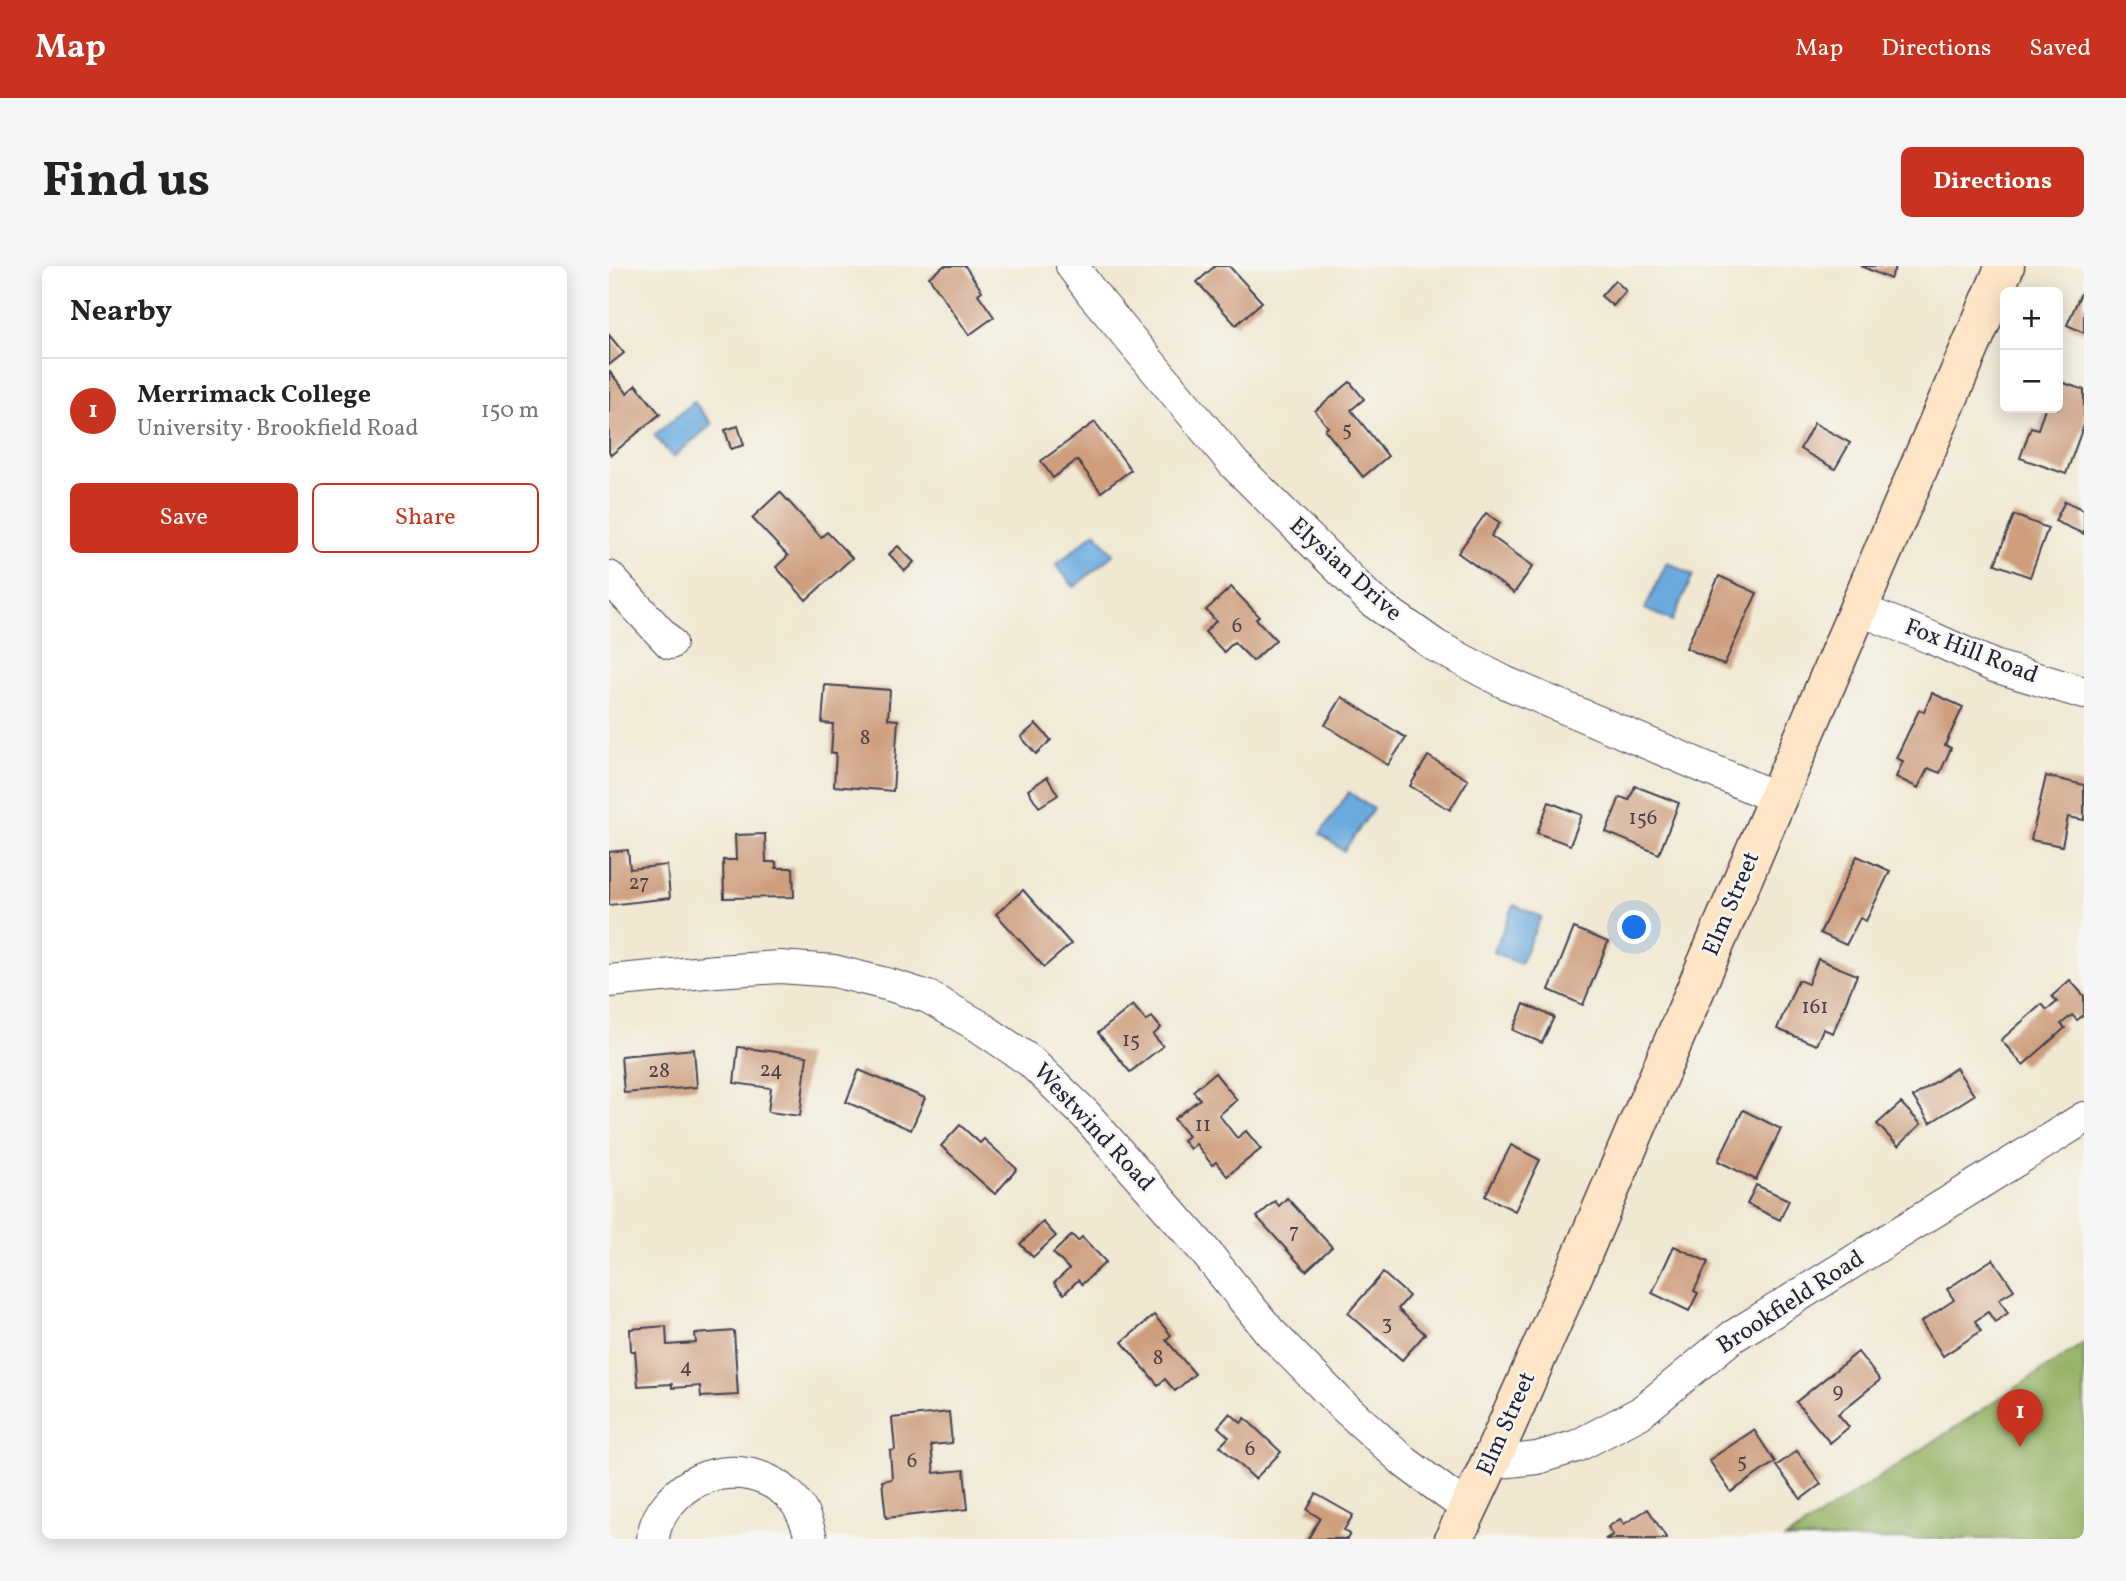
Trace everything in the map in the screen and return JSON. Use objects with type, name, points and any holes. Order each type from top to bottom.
[{"type":"main road","name":"Elm Street","points":[[1461,1524],[1573,1276],[2005,266]]},
{"type":"street","name":"Elysian Drive","points":[[1072,266],[1235,465],[1371,600],[1436,646],[1504,682],[1777,798]]},
{"type":"street","points":[[609,578],[670,643]]},
{"type":"street","name":"Fox Hill Road","points":[[1858,609],[1994,666],[2084,693]]},
{"type":"street","name":"Westwind Road","points":[[609,981],[780,967],[834,971],[928,997],[977,1025],[1030,1061],[1085,1114],[1203,1249],[1270,1332],[1340,1403],[1406,1463],[1461,1524]]},
{"type":"street","name":"Brookfield Road","points":[[1490,1463],[1537,1458],[1577,1446],[1640,1413],[1732,1337],[2084,1118]]},
{"type":"street","points":[[653,1539],[663,1510],[679,1491],[701,1478],[726,1472],[751,1474],[774,1484],[794,1500],[807,1521],[811,1539]]},
{"type":"green space","points":[[2084,1343],[2084,1539],[1785,1539]]},
{"type":"water","points":[[694,402],[712,424],[673,457],[654,435]]},
{"type":"water","points":[[1095,532],[1114,554],[1074,587],[1056,565]]},
{"type":"water","points":[[1667,562],[1693,575],[1672,621],[1645,609]]},
{"type":"water","points":[[1349,792],[1373,809],[1344,851],[1320,834]]},
{"type":"water","points":[[1514,905],[1541,917],[1520,964],[1493,952]]},
{"type":"building","points":[[944,266],[965,266],[982,291],[978,294],[994,317],[969,335],[929,277]]},
{"type":"building","points":[[1215,266],[1229,266],[1262,302],[1236,325],[1197,282]]},
{"type":"building","points":[[1861,266],[1896,266],[1890,279]]},
{"type":"building","points":[[1615,280],[1626,291],[1613,306],[1601,296]]},
{"type":"building","points":[[2084,286],[2084,333],[2067,325]]},
{"type":"building","points":[[609,335],[624,353],[609,365]]},
{"type":"building","points":[[609,371],[627,393],[636,385],[660,414],[611,455],[609,452]]},
{"type":"building","points":[[1350,382],[1364,399],[1351,410],[1388,456],[1363,477],[1325,430],[1328,427],[1315,411]]},
{"type":"building","points":[[2063,383],[2084,390],[2084,424],[2066,474],[2020,458],[2031,427],[2038,429],[2043,413],[2063,413]]},
{"type":"building","points":[[1095,422],[1131,470],[1101,492],[1077,460],[1053,478],[1041,461]]},
{"type":"building","points":[[1814,423],[1850,443],[1835,469],[1800,449]]},
{"type":"building","points":[[738,426],[744,445],[731,449],[725,430]]},
{"type":"building","points":[[780,492],[821,537],[827,532],[852,558],[806,600],[776,567],[788,556],[752,518]]},
{"type":"building","points":[[2065,501],[2084,510],[2084,534],[2055,521]]},
{"type":"building","points":[[1486,513],[1500,523],[1491,536],[1533,566],[1514,593],[1458,553]]},
{"type":"building","points":[[2014,515],[2048,528],[2030,577],[1995,564]]},
{"type":"building","points":[[898,546],[914,562],[905,571],[889,554]]},
{"type":"building","points":[[1719,576],[1757,593],[1724,665],[1686,648]]},
{"type":"building","points":[[1231,587],[1259,616],[1256,619],[1276,640],[1253,661],[1234,642],[1224,652],[1205,632],[1216,621],[1206,610]]},
{"type":"building","points":[[825,685],[890,690],[888,719],[898,720],[893,791],[834,786],[836,753],[831,753],[833,724],[822,723]]},
{"type":"building","points":[[1932,693],[1963,707],[1945,745],[1951,748],[1940,773],[1928,768],[1918,788],[1896,777],[1903,761],[1896,758],[1919,710],[1924,712]]},
{"type":"building","points":[[1342,697],[1406,738],[1388,765],[1325,725]]},
{"type":"building","points":[[1036,724],[1051,740],[1036,754],[1021,737]]},
{"type":"building","points":[[1428,756],[1468,780],[1450,810],[1410,786]]},
{"type":"building","points":[[2046,776],[2084,785],[2084,820],[2068,817],[2062,846],[2031,840]]},
{"type":"building","points":[[1047,777],[1058,795],[1039,807],[1028,790]]},
{"type":"building","points":[[1635,786],[1679,803],[1659,854],[1606,832],[1620,797],[1629,800]]},
{"type":"building","points":[[1549,802],[1582,815],[1570,845],[1537,833]]},
{"type":"building","points":[[765,834],[766,862],[776,862],[776,868],[793,868],[794,897],[724,898],[723,860],[736,860],[735,835]]},
{"type":"building","points":[[628,850],[630,869],[667,865],[670,898],[609,905],[609,852]]},
{"type":"building","points":[[1857,856],[1890,871],[1866,921],[1860,918],[1846,945],[1820,933]]},
{"type":"building","points":[[1023,890],[1071,944],[1044,967],[996,914]]},
{"type":"building","points":[[1574,928],[1608,942],[1583,1005],[1549,990]]},
{"type":"building","points":[[1818,959],[1857,975],[1833,1033],[1823,1029],[1816,1045],[1777,1029],[1798,980],[1808,984]]},
{"type":"building","points":[[2070,980],[2084,996],[2084,1015],[2077,1020],[2072,1015],[2061,1024],[2065,1028],[2023,1065],[2001,1040],[2042,1004],[2047,1010],[2057,1002],[2052,996]]},
{"type":"building","points":[[1524,1004],[1554,1017],[1542,1043],[1513,1030]]},
{"type":"building","points":[[1133,1005],[1146,1021],[1152,1017],[1161,1028],[1153,1035],[1163,1046],[1130,1072],[1098,1033]]},
{"type":"building","points":[[738,1047],[807,1056],[800,1116],[768,1112],[771,1088],[734,1083]]},
{"type":"building","points":[[694,1049],[697,1087],[624,1093],[621,1056]]},
{"type":"building","points":[[1956,1068],[1974,1095],[1930,1123],[1913,1097]]},
{"type":"building","points":[[859,1070],[925,1098],[911,1130],[846,1102]]},
{"type":"building","points":[[1215,1073],[1237,1100],[1219,1115],[1237,1138],[1246,1131],[1261,1149],[1227,1176],[1216,1162],[1212,1165],[1196,1144],[1190,1149],[1183,1140],[1188,1136],[1174,1119],[1200,1099],[1193,1091]]},
{"type":"building","points":[[1901,1103],[1921,1124],[1898,1146],[1877,1124]]},
{"type":"building","points":[[1743,1110],[1781,1129],[1756,1180],[1718,1161]]},
{"type":"building","points":[[960,1125],[980,1143],[984,1139],[1017,1169],[995,1194],[941,1146]]},
{"type":"building","points":[[1511,1145],[1540,1160],[1515,1211],[1485,1196]]},
{"type":"building","points":[[1756,1185],[1789,1200],[1780,1220],[1747,1204]]},
{"type":"building","points":[[1287,1198],[1332,1247],[1306,1271],[1257,1217],[1275,1201],[1279,1206]]},
{"type":"building","points":[[1043,1222],[1056,1236],[1033,1257],[1020,1244]]},
{"type":"building","points":[[1072,1235],[1078,1241],[1082,1237],[1106,1262],[1082,1284],[1078,1280],[1064,1294],[1054,1283],[1069,1269],[1053,1253]]},
{"type":"building","points":[[1674,1246],[1708,1262],[1694,1291],[1698,1293],[1689,1311],[1652,1293]]},
{"type":"building","points":[[1993,1259],[2014,1290],[1999,1299],[2008,1313],[1995,1322],[1988,1312],[1975,1321],[1981,1331],[1943,1356],[1921,1322],[1954,1300],[1947,1289]]},
{"type":"building","points":[[1383,1273],[1409,1296],[1398,1309],[1425,1334],[1402,1360],[1348,1313]]},
{"type":"building","points":[[1154,1315],[1171,1335],[1166,1340],[1195,1374],[1175,1391],[1165,1379],[1158,1385],[1122,1342]]},
{"type":"building","points":[[666,1326],[667,1345],[696,1343],[695,1334],[734,1331],[738,1395],[701,1397],[700,1386],[638,1386],[630,1329]]},
{"type":"building","points":[[1858,1352],[1880,1380],[1838,1414],[1849,1427],[1830,1443],[1796,1402]]},
{"type":"building","points":[[949,1412],[952,1443],[931,1445],[934,1473],[964,1470],[968,1509],[886,1518],[882,1481],[892,1479],[890,1451],[895,1450],[892,1418]]},
{"type":"building","points":[[1230,1413],[1241,1423],[1245,1418],[1281,1452],[1255,1479],[1220,1446],[1229,1437],[1218,1427]]},
{"type":"building","points":[[1754,1430],[1775,1462],[1731,1492],[1709,1460]]},
{"type":"building","points":[[1797,1451],[1821,1484],[1801,1499],[1776,1466]]},
{"type":"building","points":[[1316,1494],[1353,1515],[1344,1530],[1350,1534],[1347,1539],[1308,1539],[1320,1518],[1307,1510]]},
{"type":"building","points":[[1648,1509],[1667,1539],[1605,1539],[1613,1535],[1608,1527],[1620,1519],[1624,1524]]},
{"type":"place","name":"Merrimack College","points":[[2020,1447]]}]
